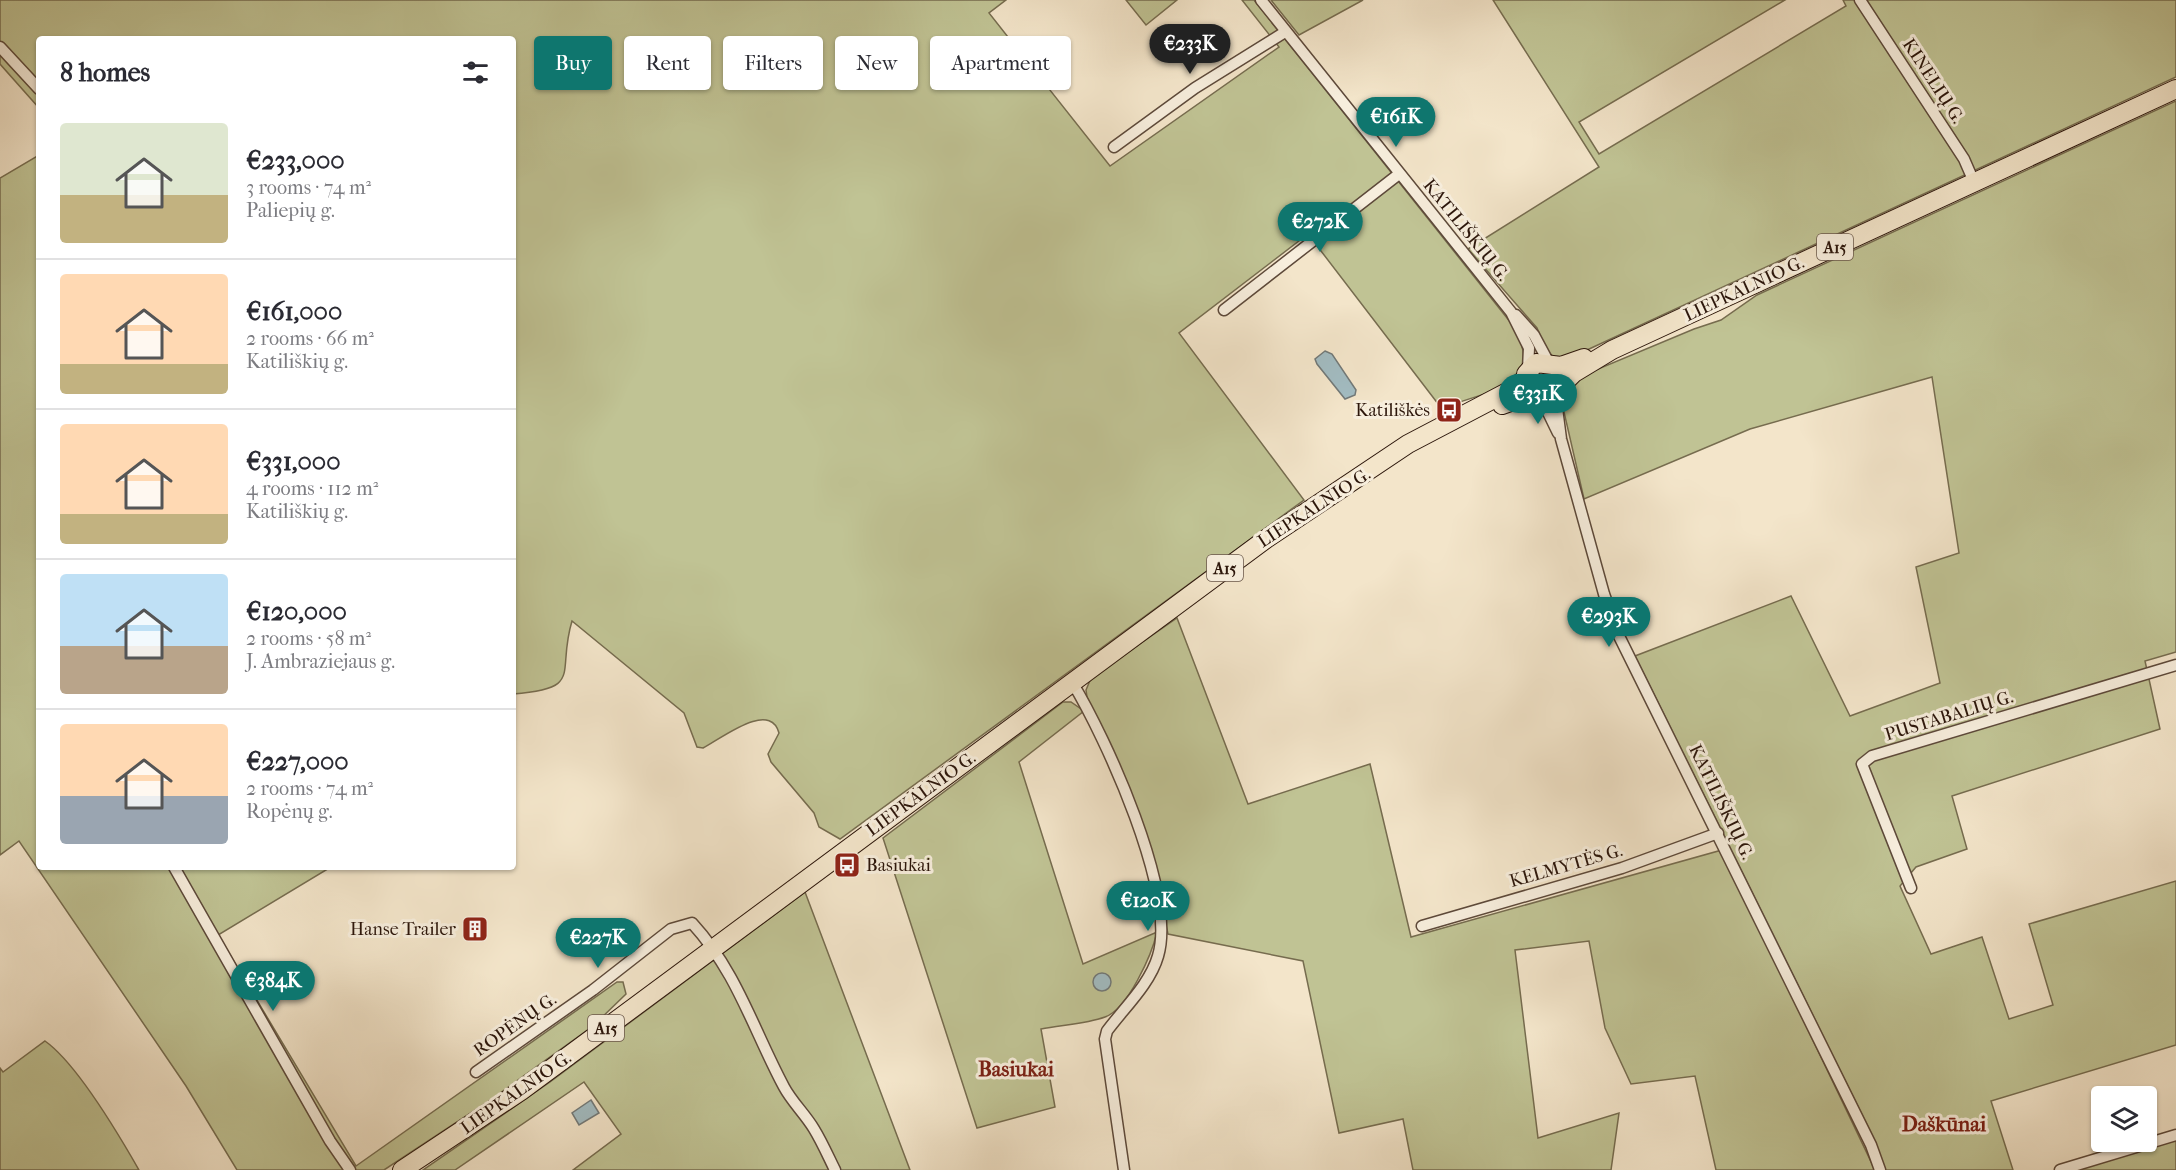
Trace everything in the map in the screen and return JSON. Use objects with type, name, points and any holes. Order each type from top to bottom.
[{"type":"highway","name":"A15","points":[[1974,182],[2176,89]]},
{"type":"highway","name":"LIEPKALNIO G.","points":[[402,1170],[498,1108],[1266,538],[1408,444],[1511,390],[1540,362],[1552,365],[1570,364],[1612,350],[1974,182]]},
{"type":"highway","name":"LIEPKALNIO G.","points":[[1384,462],[1402,457],[1509,402],[1548,393],[1612,350]]},
{"type":"highway","points":[[1526,374],[1527,389],[1548,393],[1560,374],[1552,365]]},
{"type":"street","name":"KATILIŠKIŲ G.","points":[[1261,0],[1511,312],[1527,325],[1552,365]]},
{"type":"street","name":"KINELIŲ G.","points":[[1860,0],[1964,159],[1974,182]]},
{"type":"street","points":[[1114,147],[1195,88],[1285,32]]},
{"type":"street","points":[[0,47],[36,86]]},
{"type":"street","points":[[1224,310],[1399,174]]},
{"type":"street","name":"KATILIŠKIŲ G.","points":[[1511,312],[1529,348],[1526,374]]},
{"type":"street","name":"KATILIŠKIŲ G.","points":[[1548,393],[1604,594],[1618,634],[1719,833],[1880,1170]]},
{"type":"street","name":"PUSTABALIŲ G.","points":[[1911,888],[1862,764],[1872,756],[2176,665]]},
{"type":"street","points":[[1072,682],[1101,733],[1115,766],[1146,855],[1163,927],[1158,958],[1150,974],[1107,1031],[1105,1039],[1124,1170]]},
{"type":"street","name":"KELMYTĖS G.","points":[[1422,926],[1622,868],[1719,833]]},
{"type":"street","points":[[176,870],[330,1141],[350,1170]]},
{"type":"street","name":"ROPĖNŲ G.","points":[[476,1072],[606,980],[671,929],[692,923],[715,948]]},
{"type":"street","points":[[715,948],[732,977],[788,1095],[813,1128],[835,1170]]},
{"type":"street","points":[[2060,1170],[2176,1135]]},
{"type":"green space","points":[[0,0],[1006,0],[989,13],[1007,36],[930,36],[930,90],[1050,90],[1110,166],[1279,47],[1242,0],[1254,0],[1515,328],[1523,349],[1523,365],[1517,376],[1506,385],[1442,409],[1308,234],[1179,333],[1304,500],[840,839],[819,827],[814,813],[771,762],[768,754],[779,733],[774,724],[766,720],[745,724],[703,748],[697,747],[684,713],[572,621],[564,675],[559,682],[550,688],[516,694],[516,36],[36,36],[36,105],[0,64]]},
{"type":"green space","points":[[1126,0],[1177,0],[1146,25]]},
{"type":"green space","points":[[1271,0],[1363,0],[1299,35]]},
{"type":"green space","points":[[1493,0],[1785,0],[1579,122],[1599,154],[1846,6],[1843,0],[2176,0],[2176,77],[1587,350],[1566,359],[1555,358],[1546,350],[1537,328],[1468,249],[1599,167]]},
{"type":"green space","points":[[2176,101],[2176,652],[2145,661],[2160,729],[1952,796],[1967,849],[1916,867],[1900,886],[1931,954],[1982,937],[2009,1019],[2053,1005],[2029,924],[2176,881],[2176,1045],[1991,1101],[2013,1170],[1885,1170],[1871,1133],[1635,656],[1791,596],[1850,716],[1940,683],[1916,567],[1959,553],[1932,377],[1750,429],[1584,499],[1561,399],[1574,379],[1721,320],[1757,295]]},
{"type":"green space","points":[[36,157],[36,866],[19,841],[0,855],[0,178]]},
{"type":"green space","points":[[1177,618],[1248,804],[1370,764],[1411,937],[1722,850],[1875,1170],[1716,1170],[1695,1076],[1631,1084],[1605,1028],[1589,941],[1515,950],[1538,1138],[1619,1113],[1611,1170],[1413,1170],[1403,1119],[1339,1133],[1303,961],[1168,934],[1149,847],[1114,753],[1087,697],[1086,690],[1091,678]]},
{"type":"green space","points":[[1063,702],[1071,702],[1084,711],[1019,762],[1083,964],[1157,932],[1138,980],[1114,1012],[1090,1021],[1041,1029],[1055,1107],[977,1128],[883,838]]},
{"type":"green space","points":[[39,870],[326,870],[218,935],[356,1166],[617,982],[623,982],[626,994],[593,1026],[489,1101],[384,1170],[237,1170],[186,1086]]},
{"type":"green space","points":[[805,892],[910,1170],[573,1170],[621,1134],[584,1082],[455,1170],[423,1170],[550,1082]]},
{"type":"green space","points":[[45,1041],[57,1051],[83,1082],[139,1170],[0,1170],[0,1068],[3,1072]]},
{"type":"green space","points":[[2176,1140],[2176,1170],[2072,1170],[2134,1152],[2157,1152],[2157,1145]]},
{"type":"water","points":[[1325,351],[1332,354],[1356,390],[1355,395],[1345,399],[1317,364],[1315,359]]},
{"type":"water","points":[[1102,973],[1108,976],[1111,982],[1108,988],[1102,991],[1096,988],[1093,982],[1096,976]]},
{"type":"water","points":[[591,1100],[599,1113],[579,1125],[572,1113]]},
{"type":"place","name":"Katiliškės","points":[[1449,410]]},
{"type":"place","name":"Basiukai","points":[[847,865]]},
{"type":"place","name":"Hanse Trailer","points":[[475,929]]},
{"type":"district","name":"Basiukai","points":[[1016,1069]]},
{"type":"district","name":"Daškūnai","points":[[1944,1124]]}]
